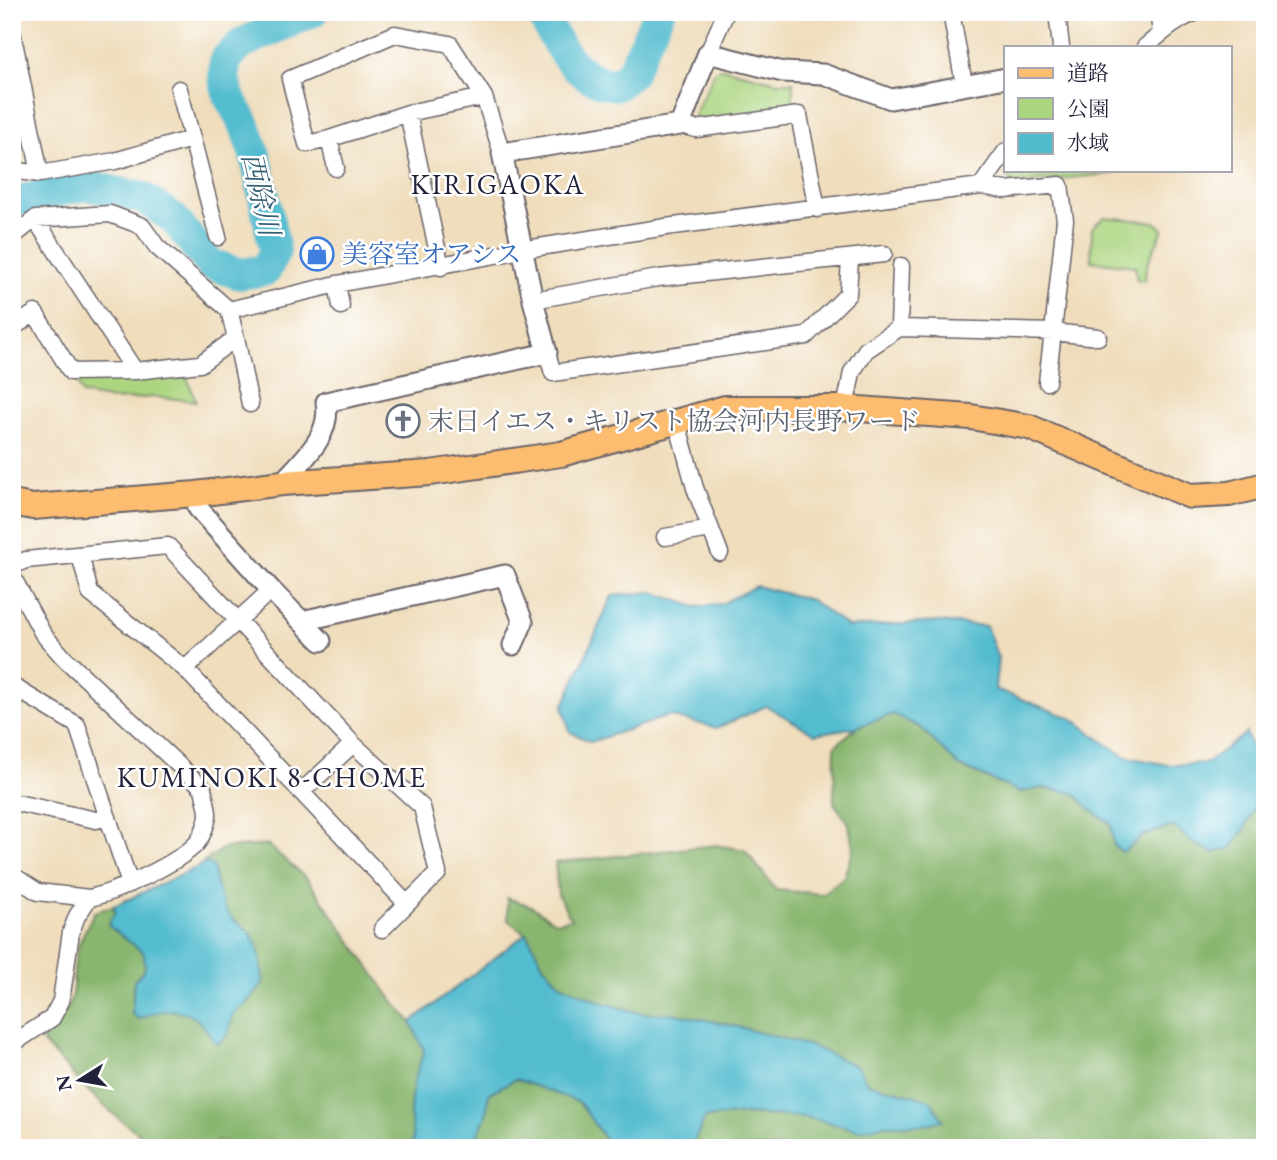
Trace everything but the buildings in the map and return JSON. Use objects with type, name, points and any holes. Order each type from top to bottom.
[{"type":"main road","points":[[12,503],[33,507],[196,494],[282,483],[430,473],[561,454],[676,419],[725,408],[845,408],[971,417],[1029,427],[1190,496],[1228,494],[1265,485]]},
{"type":"street","points":[[680,125],[726,12]]},
{"type":"street","points":[[951,12],[964,84]]},
{"type":"street","points":[[1057,12],[1061,46]]},
{"type":"street","points":[[1158,12],[1161,32]]},
{"type":"street","points":[[1146,46],[1161,32],[1197,12]]},
{"type":"street","points":[[1258,12],[1265,13]]},
{"type":"street","points":[[484,97],[408,113],[307,144],[290,79],[395,34],[450,44],[484,97],[502,153],[533,300],[553,373],[806,336],[848,294],[850,259]]},
{"type":"street","points":[[13,36],[17,79],[40,174]]},
{"type":"street","points":[[708,53],[783,72],[823,74],[891,99],[1004,78]]},
{"type":"street","points":[[186,98],[203,213],[218,237]]},
{"type":"street","points":[[408,113],[441,267]]},
{"type":"street","points":[[502,153],[680,125],[696,129],[799,115],[817,209]]},
{"type":"street","points":[[12,170],[40,174],[115,161],[191,139]]},
{"type":"street","points":[[329,139],[337,168]]},
{"type":"street","points":[[981,186],[1004,154]]},
{"type":"street","points":[[229,310],[337,284],[666,227],[981,186],[1005,190],[1060,186],[1065,220],[1047,382]]},
{"type":"street","points":[[12,237],[35,219],[110,214],[142,226],[157,247],[229,310],[250,404]]},
{"type":"street","points":[[35,219],[135,371]]},
{"type":"street","points":[[533,300],[658,278],[884,254]]},
{"type":"street","points":[[899,328],[901,266]]},
{"type":"street","points":[[337,284],[341,306]]},
{"type":"street","points":[[12,328],[35,313],[71,372],[135,371],[200,364],[236,338]]},
{"type":"street","points":[[845,408],[852,372],[866,350],[899,328],[1053,332],[1098,337]]},
{"type":"street","points":[[282,483],[322,437],[328,413],[326,402],[547,353]]},
{"type":"street","points":[[676,419],[695,488],[720,554]]},
{"type":"street","points":[[196,494],[198,508],[321,641]]},
{"type":"street","points":[[665,537],[711,529]]},
{"type":"street","points":[[12,566],[26,560],[168,546],[353,744],[422,807],[438,873],[382,929]]},
{"type":"street","points":[[80,555],[90,593],[185,670],[407,904]]},
{"type":"street","points":[[302,621],[505,575],[523,622],[513,645]]},
{"type":"street","points":[[12,576],[43,634],[64,658],[203,788],[208,816],[197,843],[130,884],[107,894],[89,898],[38,892],[12,875]]},
{"type":"street","points":[[185,670],[271,590]]},
{"type":"street","points":[[12,710],[15,687],[77,724],[130,884]]},
{"type":"street","points":[[301,792],[353,744]]},
{"type":"street","points":[[12,802],[96,820],[108,817]]},
{"type":"street","points":[[12,1044],[52,1018],[61,1001],[71,932],[77,916],[89,898]]},
{"type":"green space","points":[[722,68],[777,82],[793,82],[793,111],[696,121],[694,115],[715,71]]},
{"type":"green space","points":[[1008,172],[1116,172],[1012,184],[1006,175]]},
{"type":"green space","points":[[1104,217],[1155,222],[1163,229],[1146,267],[1145,281],[1137,280],[1135,266],[1091,261],[1092,228]]},
{"type":"green space","points":[[185,372],[196,401],[156,397],[112,400],[82,394],[73,375]]},
{"type":"green space","points":[[893,714],[920,727],[960,767],[1020,792],[1043,788],[1074,793],[1111,824],[1114,846],[1173,826],[1193,843],[1254,809],[1255,782],[1265,775],[1265,1148],[283,1148],[272,1141],[245,1148],[218,1140],[210,1148],[146,1148],[140,1134],[104,1105],[43,1043],[45,1031],[57,1021],[70,1003],[78,948],[94,912],[114,906],[196,868],[223,848],[268,845],[308,880],[393,1001],[411,1022],[526,934],[508,920],[507,898],[531,906],[555,922],[571,919],[558,895],[555,863],[716,845],[745,850],[776,890],[823,894],[844,877],[853,849],[849,824],[834,803],[835,746],[857,727]]},
{"type":"water","points":[[756,586],[811,600],[848,627],[938,622],[986,626],[998,658],[995,689],[1071,718],[1127,757],[1169,765],[1207,763],[1246,733],[1256,759],[1254,809],[1245,829],[1230,849],[1213,853],[1193,843],[1173,826],[1144,835],[1123,852],[1114,846],[1111,824],[1074,793],[1043,788],[1020,792],[959,766],[920,727],[893,714],[857,727],[815,734],[766,706],[717,728],[669,716],[591,742],[570,732],[563,707],[612,596],[652,592],[696,607],[721,604]]},
{"type":"water","points":[[206,863],[213,866],[224,907],[234,920],[248,930],[255,941],[263,984],[245,1005],[233,1014],[228,1034],[217,1044],[199,1021],[184,1013],[169,1010],[139,1019],[132,1014],[134,981],[145,969],[144,953],[109,926],[115,914],[114,906]]},
{"type":"water","points":[[527,933],[543,965],[560,984],[600,1002],[644,1014],[672,1013],[731,1025],[814,1047],[858,1067],[867,1083],[930,1100],[943,1120],[924,1125],[883,1125],[859,1130],[805,1117],[746,1114],[705,1118],[691,1148],[611,1148],[579,1102],[516,1079],[489,1093],[486,1116],[472,1148],[412,1148],[411,1102],[424,1051],[411,1022]]},
{"type":"waterway","name":"西除川","points":[[12,199],[23,200],[85,185],[143,198],[173,218],[210,264],[240,274],[266,270],[275,251],[256,158],[224,79],[225,60],[243,43],[312,12]]},
{"type":"waterway","name":"西除川","points":[[541,12],[561,49],[579,70],[590,77],[617,85],[631,73],[659,12]]},
{"type":"place","name":"美容室オアシス","points":[[317,254]]},
{"type":"place","name":"末日イエス・キリスト協会河内長野ワード","points":[[403,421]]},
{"type":"district","name":"KIRIGAOKA","points":[[498,184]]},
{"type":"district","name":"KUMINOKI 8-CHOME","points":[[272,777]]}]
